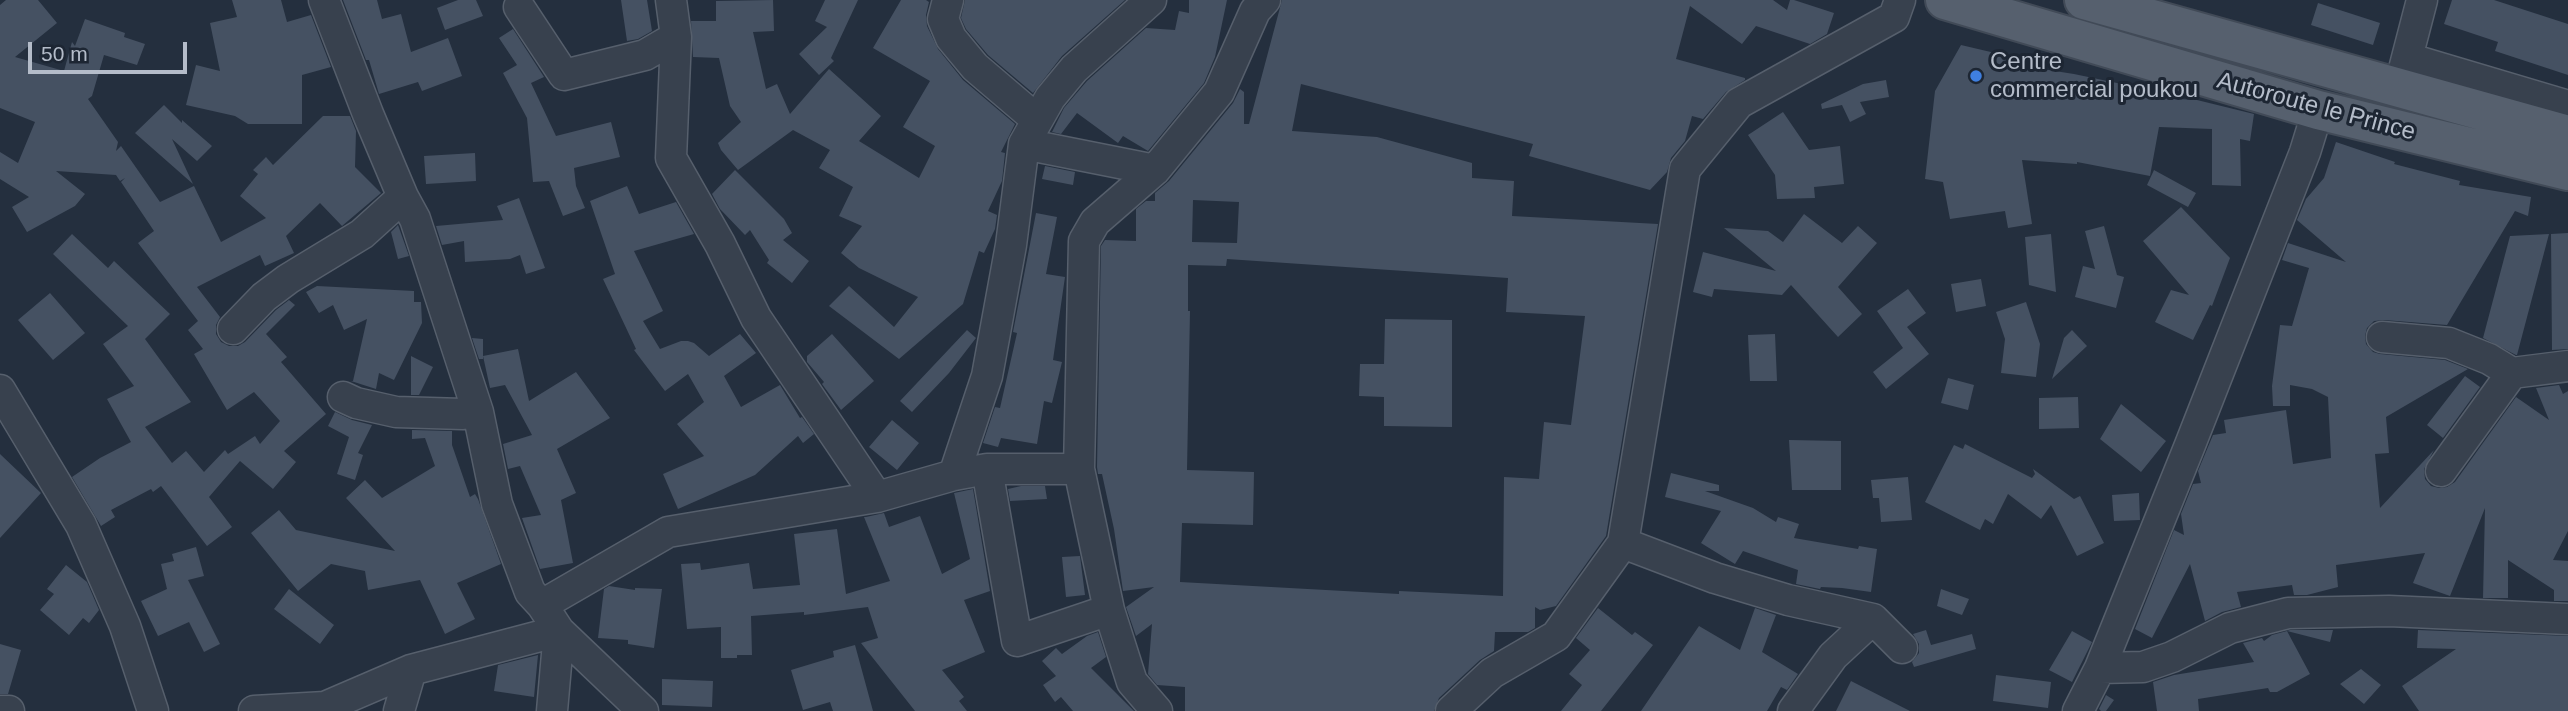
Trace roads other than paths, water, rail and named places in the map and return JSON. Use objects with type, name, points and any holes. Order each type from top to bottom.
[{"type":"main road","name":"Autoroute le Prince","points":[[1945,0],[2318,110],[2568,171]]},
{"type":"main road","name":"Autoroute le Prince","points":[[2084,0],[2403,73],[2568,135]]},
{"type":"street","points":[[324,0],[403,197],[415,219],[478,412],[497,504],[530,592],[559,631],[643,711]]},
{"type":"street","points":[[671,0],[676,37],[671,158],[720,244],[757,318],[877,497]]},
{"type":"street","points":[[948,0],[943,19],[951,38],[1030,131],[1155,170]]},
{"type":"street","points":[[954,475],[987,376],[1030,131],[1074,69],[1151,0]]},
{"type":"street","points":[[1157,711],[1132,682],[1109,610],[1079,469],[1084,241],[1095,222],[1155,170],[1219,92],[1255,11],[1265,0]]},
{"type":"street","points":[[1451,711],[1493,673],[1556,636],[1623,543],[1685,169],[1739,103],[1894,17],[1900,0]]},
{"type":"street","points":[[2422,0],[2403,73],[2568,106]]},
{"type":"street","points":[[519,7],[564,75],[645,55],[676,37]]},
{"type":"street","points":[[2078,711],[2100,668],[2305,152],[2318,110]]},
{"type":"street","points":[[233,329],[264,297],[288,279],[362,234],[403,197]]},
{"type":"street","points":[[2382,337],[2449,343],[2489,359],[2512,373],[2568,366]]},
{"type":"street","points":[[2441,471],[2512,373]]},
{"type":"street","points":[[0,390],[80,525],[125,626],[153,711]]},
{"type":"street","points":[[343,397],[356,403],[396,412],[478,412]]},
{"type":"street","points":[[542,605],[668,532],[877,497],[954,475],[987,469],[1079,469]]},
{"type":"street","points":[[987,469],[1017,641],[1109,610]]},
{"type":"street","points":[[1623,543],[1715,578],[1788,600],[1873,619],[1902,648]]},
{"type":"street","points":[[2100,668],[2143,667],[2172,657],[2230,628],[2288,613],[2389,611],[2568,620]]},
{"type":"street","points":[[1793,711],[1833,656],[1873,619]]},
{"type":"street","points":[[254,711],[325,707],[411,670],[559,631]]},
{"type":"street","points":[[552,711],[559,631]]},
{"type":"street","points":[[399,711],[411,670]]},
{"type":"street","points":[[0,711],[9,711]]},
{"type":"place","name":"Centre commercial poukou","points":[[1976,76]]}]
